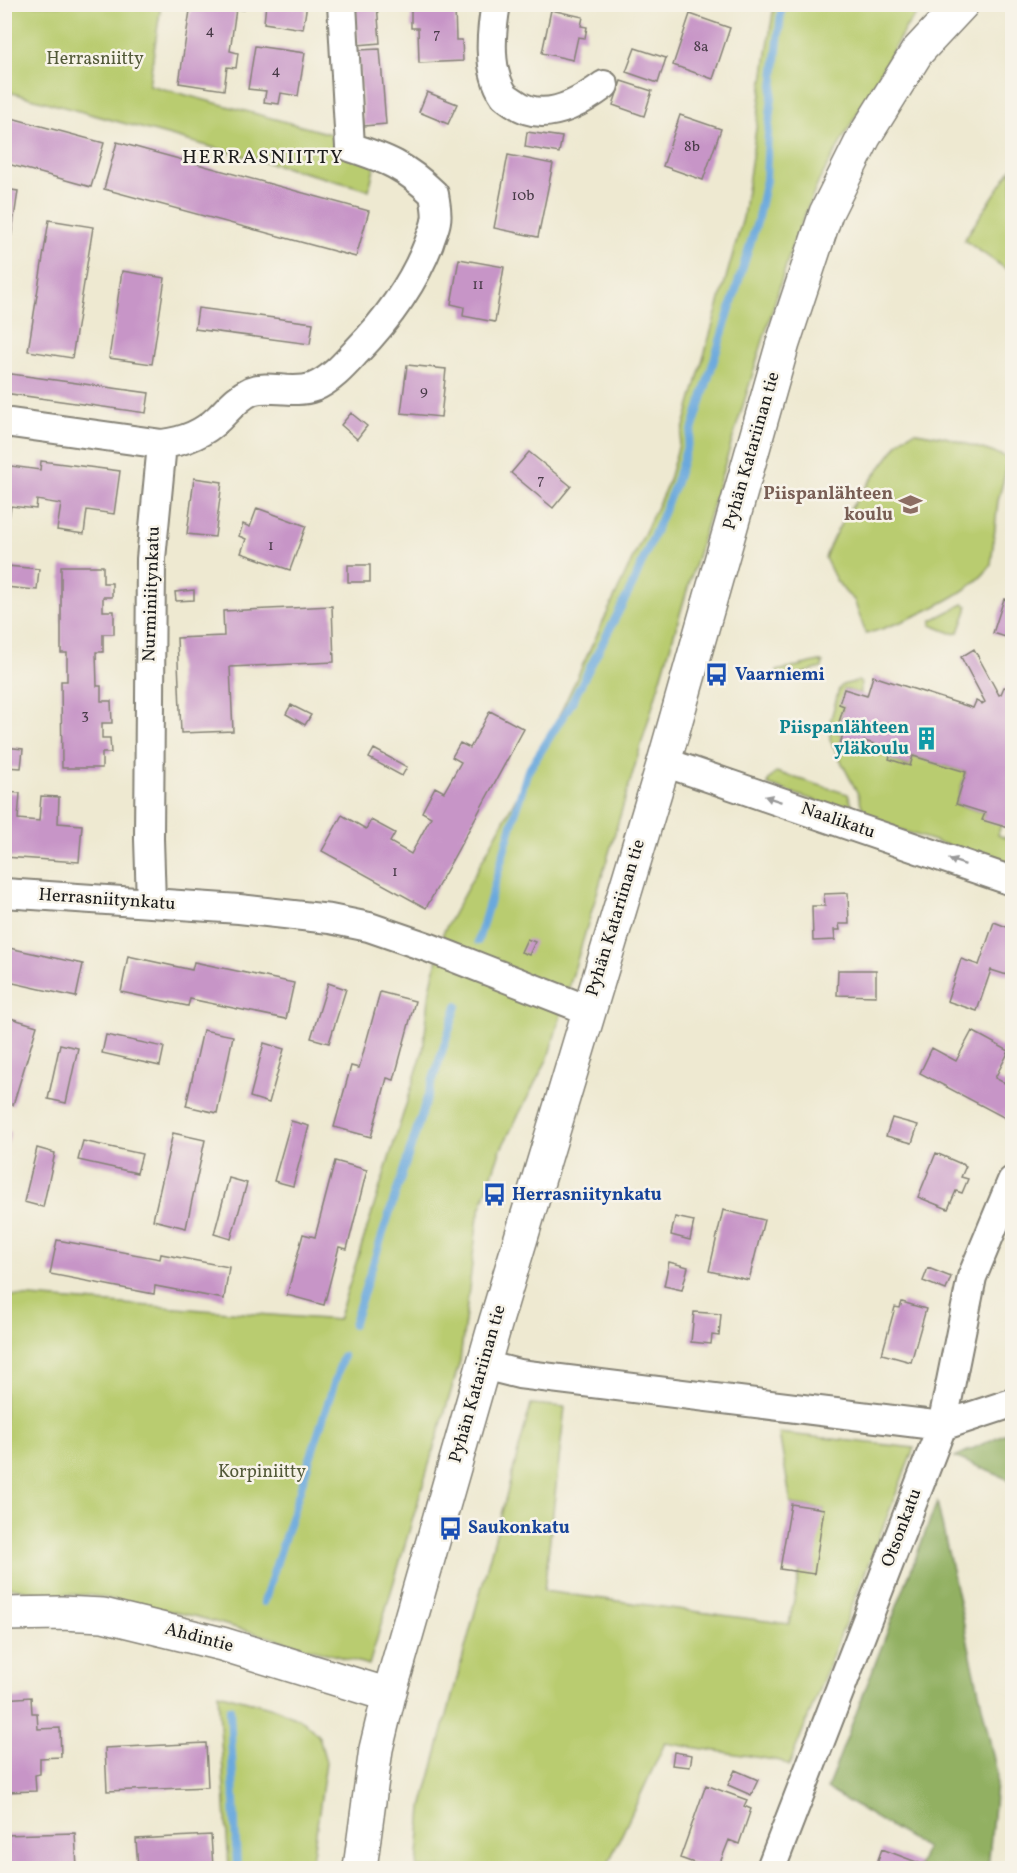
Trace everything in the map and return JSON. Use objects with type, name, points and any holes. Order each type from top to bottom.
[{"type":"street","points":[[4,422],[162,444],[183,442],[218,420],[231,404],[251,391],[298,391],[315,387],[336,373],[379,328],[401,299],[421,263],[437,220],[434,194],[416,175],[388,160],[350,147],[342,4]]},
{"type":"street","points":[[496,4],[492,24],[492,50],[496,75],[505,96],[522,108],[543,112],[567,107],[586,98],[603,85]]},
{"type":"street","name":"Pyhän Katariinan tie","points":[[360,1869],[376,1749],[389,1695],[483,1365],[664,762],[783,343],[826,213],[864,137],[917,52],[962,4]]},
{"type":"street","name":"Nurminiitynkatu","points":[[151,903],[149,839],[151,559],[162,444]]},
{"type":"street","name":"Naalikatu","points":[[664,762],[1012,881]]},
{"type":"street","name":"Herrasniitynkatu","points":[[4,893],[298,914],[369,927],[430,948],[588,1010]]},
{"type":"street","name":"Otsonkatu","points":[[771,1869],[942,1426],[972,1277],[1012,1181]]},
{"type":"street","points":[[483,1365],[519,1374],[942,1426],[1012,1403]]},
{"type":"street","name":"Ahdintie","points":[[4,1614],[61,1612],[103,1615],[222,1644],[389,1695]]},
{"type":"green space","name":"Herrasniitty","points":[[4,5],[161,5],[149,85],[379,147],[369,190],[5,91]]},
{"type":"green space","name":"Korpiniitty","points":[[774,5],[925,5],[906,27],[819,181],[793,243],[548,1058],[500,1151],[478,1216],[460,1361],[369,1665],[194,1616],[89,1595],[43,1594],[5,1586],[4,1295],[338,1320],[423,1051],[430,990],[443,933],[550,735],[668,483],[743,218]]},
{"type":"green space","points":[[1012,168],[1012,273],[964,240]]},
{"type":"green space","points":[[916,432],[945,437],[1007,457],[998,501],[991,565],[968,587],[934,607],[866,634],[854,600],[836,580],[825,558],[839,528],[858,497],[901,440]]},
{"type":"green space","points":[[963,604],[967,606],[967,610],[959,632],[951,633],[931,625],[932,620]]},
{"type":"green space","points":[[819,661],[823,663],[822,668],[780,679],[775,677],[777,671]]},
{"type":"green space","points":[[858,681],[861,683],[860,694],[844,689],[844,706],[836,732],[843,734],[840,745],[861,751],[864,741],[892,749],[889,759],[909,766],[913,756],[966,772],[956,804],[985,813],[983,819],[1001,825],[998,835],[1012,840],[1012,866],[866,819],[858,794],[830,740],[830,722],[839,689],[842,685]]},
{"type":"green space","points":[[776,772],[848,794],[852,805],[850,812],[768,785],[768,781]]},
{"type":"green space","points":[[531,1404],[565,1407],[544,1591],[789,1624],[800,1571],[824,1509],[791,1504],[779,1433],[914,1448],[789,1766],[781,1761],[665,1743],[606,1868],[417,1868],[422,1808]]},
{"type":"green space","points":[[1012,1430],[1012,1481],[955,1457]]},
{"type":"green space","points":[[937,1502],[997,1773],[988,1868],[918,1868],[926,1848],[827,1789]]},
{"type":"green space","points":[[218,1693],[277,1709],[304,1721],[319,1737],[326,1762],[311,1868],[229,1868]]},
{"type":"building","points":[[191,4],[245,4],[244,10],[236,9],[230,51],[238,53],[236,68],[227,67],[224,90],[179,83]]},
{"type":"building","points":[[266,4],[307,4],[303,29],[264,23]]},
{"type":"building","points":[[355,4],[377,4],[380,43],[358,45]]},
{"type":"building","points":[[455,7],[456,40],[462,40],[463,61],[419,63],[418,28],[411,28],[411,9]]},
{"type":"building","points":[[551,10],[583,17],[581,26],[587,27],[585,38],[578,37],[573,60],[542,53]]},
{"type":"building","points":[[690,14],[730,28],[713,79],[673,65]]},
{"type":"building","points":[[255,46],[305,53],[298,96],[281,93],[279,104],[264,102],[266,91],[248,89]]},
{"type":"building","points":[[635,48],[666,58],[658,83],[626,72]]},
{"type":"building","points":[[380,49],[386,124],[364,126],[358,50]]},
{"type":"building","points":[[621,81],[652,91],[644,116],[613,105]]},
{"type":"building","points":[[427,92],[457,104],[448,124],[419,112]]},
{"type":"building","points":[[680,115],[721,129],[703,180],[663,166]]},
{"type":"building","points":[[4,116],[104,143],[91,187],[4,163]]},
{"type":"building","points":[[527,132],[562,137],[559,153],[525,147]]},
{"type":"building","points":[[117,142],[369,211],[356,257],[104,189]]},
{"type":"building","points":[[508,155],[553,164],[538,237],[494,228]]},
{"type":"building","points":[[4,189],[18,191],[6,273],[4,273]]},
{"type":"building","points":[[49,220],[93,227],[72,358],[28,351]]},
{"type":"building","points":[[459,259],[504,267],[495,322],[463,316],[464,307],[451,304]]},
{"type":"building","points":[[122,271],[165,278],[152,364],[109,358]]},
{"type":"building","points":[[198,308],[313,323],[310,344],[195,329]]},
{"type":"building","points":[[407,365],[446,369],[441,417],[401,413]]},
{"type":"building","points":[[4,373],[149,393],[146,413],[4,393]]},
{"type":"building","points":[[351,413],[367,426],[357,439],[341,425]]},
{"type":"building","points":[[529,452],[571,486],[553,508],[511,473]]},
{"type":"building","points":[[41,461],[120,471],[114,514],[87,510],[84,534],[57,530],[61,504],[37,500],[36,509],[11,506],[7,532],[4,532],[4,465],[40,470]]},
{"type":"building","points":[[194,478],[222,482],[215,537],[187,534]]},
{"type":"building","points":[[257,508],[306,526],[290,570],[241,553],[246,539],[239,536],[243,524],[250,527]]},
{"type":"building","points":[[348,565],[370,565],[370,582],[348,582]]},
{"type":"building","points":[[7,566],[39,569],[37,590],[5,587]]},
{"type":"building","points":[[61,566],[103,566],[103,583],[112,583],[112,597],[103,597],[103,611],[114,611],[114,634],[103,634],[103,652],[96,652],[97,686],[101,686],[101,701],[111,701],[112,723],[102,723],[102,738],[110,738],[111,753],[102,753],[102,768],[62,768],[61,681],[67,681],[67,653],[61,653]]},
{"type":"building","points":[[194,590],[194,600],[176,601],[175,592]]},
{"type":"building","points":[[1012,590],[1012,639],[993,633],[1004,599],[1008,600]]},
{"type":"building","points":[[332,606],[334,662],[230,667],[233,731],[181,733],[177,638],[224,636],[223,611]]},
{"type":"building","name":"Piispanlähteen yläkoulu","points":[[974,649],[999,695],[1004,687],[1010,688],[1012,681],[1012,829],[982,820],[985,813],[956,804],[966,772],[913,756],[910,766],[889,759],[892,749],[864,741],[861,751],[840,744],[843,734],[836,732],[844,706],[839,704],[844,689],[867,696],[873,676],[973,708],[976,701],[982,704],[985,702],[961,657]]},
{"type":"building","points":[[291,705],[311,715],[305,725],[286,714]]},
{"type":"building","points":[[490,711],[524,729],[426,908],[322,851],[342,815],[366,829],[371,820],[395,833],[390,842],[411,854],[431,817],[422,812],[435,787],[444,792],[461,762],[452,757],[460,743],[470,748]]},
{"type":"building","points":[[4,747],[23,749],[21,768],[4,767]]},
{"type":"building","points":[[374,749],[407,767],[402,776],[369,758]]},
{"type":"building","points":[[4,792],[20,793],[18,819],[39,821],[41,796],[59,797],[58,823],[82,825],[79,862],[4,857]]},
{"type":"building","points":[[848,893],[849,924],[839,924],[840,930],[834,930],[835,940],[813,941],[812,906],[825,906],[824,894]]},
{"type":"building","points":[[994,922],[1012,929],[1010,976],[991,970],[977,1011],[947,1001],[961,959],[979,965]]},
{"type":"building","points":[[527,939],[535,942],[529,955],[521,952]]},
{"type":"building","points":[[9,948],[83,964],[76,997],[4,981],[4,956],[7,956]]},
{"type":"building","points":[[128,956],[192,970],[194,962],[294,983],[286,1019],[190,999],[188,1006],[121,992]]},
{"type":"building","points":[[838,970],[876,970],[876,996],[837,995]]},
{"type":"building","points":[[328,983],[346,989],[329,1043],[311,1038]]},
{"type":"building","points":[[380,992],[415,1001],[394,1080],[387,1078],[371,1137],[334,1127],[351,1066],[359,1068]]},
{"type":"building","points":[[7,1017],[37,1026],[13,1105],[4,1102],[4,1026]]},
{"type":"building","points":[[203,1030],[233,1036],[217,1113],[186,1106]]},
{"type":"building","points":[[972,1031],[1009,1051],[995,1078],[1012,1087],[1012,1108],[1007,1119],[920,1073],[932,1048],[956,1061]]},
{"type":"building","points":[[106,1035],[164,1047],[160,1066],[102,1053]]},
{"type":"building","points":[[264,1043],[284,1049],[269,1103],[250,1097]]},
{"type":"building","points":[[60,1044],[78,1048],[66,1103],[48,1099]]},
{"type":"building","points":[[892,1118],[918,1125],[912,1143],[886,1136]]},
{"type":"building","points":[[291,1121],[309,1126],[293,1186],[274,1181]]},
{"type":"building","points":[[4,1130],[11,1132],[5,1152],[4,1152]]},
{"type":"building","points":[[173,1133],[205,1140],[186,1228],[153,1220]]},
{"type":"building","points":[[83,1141],[142,1154],[137,1173],[78,1160]]},
{"type":"building","points":[[37,1148],[55,1153],[43,1207],[24,1202]]},
{"type":"building","points":[[936,1153],[966,1166],[961,1177],[968,1179],[962,1193],[956,1191],[948,1209],[918,1197]]},
{"type":"building","points":[[335,1161],[367,1170],[347,1249],[339,1247],[324,1305],[287,1295],[303,1234],[315,1237]]},
{"type":"building","points":[[229,1178],[247,1183],[231,1239],[214,1234]]},
{"type":"building","points":[[723,1210],[764,1220],[749,1280],[709,1271]]},
{"type":"building","points":[[675,1217],[694,1221],[690,1240],[671,1235]]},
{"type":"building","points":[[57,1240],[160,1259],[161,1254],[229,1267],[224,1299],[155,1286],[154,1294],[50,1274]]},
{"type":"building","points":[[669,1262],[688,1267],[682,1290],[664,1286]]},
{"type":"building","points":[[928,1268],[951,1277],[946,1290],[923,1281]]},
{"type":"building","points":[[902,1302],[926,1309],[911,1362],[882,1354],[895,1307],[900,1308]]},
{"type":"building","points":[[694,1312],[721,1314],[719,1336],[712,1335],[711,1344],[691,1342]]},
{"type":"building","points":[[791,1504],[824,1509],[814,1574],[780,1569]]},
{"type":"building","points":[[31,1697],[32,1713],[37,1713],[38,1729],[60,1728],[61,1757],[40,1758],[40,1774],[35,1775],[36,1791],[4,1792],[4,1699]]},
{"type":"building","points":[[206,1743],[208,1787],[107,1791],[105,1748]]},
{"type":"building","points":[[674,1752],[692,1755],[690,1767],[672,1765]]},
{"type":"building","points":[[735,1770],[758,1780],[751,1795],[728,1785]]},
{"type":"building","points":[[706,1785],[747,1800],[744,1806],[751,1809],[739,1844],[729,1840],[718,1868],[708,1868],[680,1858]]},
{"type":"building","points":[[75,1833],[77,1868],[4,1868],[4,1835]]},
{"type":"building","points":[[211,1835],[213,1868],[138,1868],[136,1839]]},
{"type":"building","points":[[882,1849],[919,1863],[917,1868],[875,1868]]},
{"type":"waterway","points":[[478,941],[527,773],[572,702],[633,584],[675,485],[757,222],[766,180],[768,134],[782,4]]},
{"type":"waterway","points":[[353,1325],[457,1006]]},
{"type":"waterway","points":[[264,1602],[343,1356]]},
{"type":"waterway","points":[[230,1709],[237,1868]]},
{"type":"place","name":"Piispanlähteen koulu","points":[[911,504]]},
{"type":"place","name":"Vaarniemi","points":[[717,675]]},
{"type":"place","name":"Piispanlähteen yläkoulu","points":[[927,738]]},
{"type":"place","name":"Herrasniitynkatu","points":[[494,1195]]},
{"type":"place","name":"Saukonkatu","points":[[450,1528]]},
{"type":"district","name":"HERRASNIITTY","points":[[263,158]]}]
